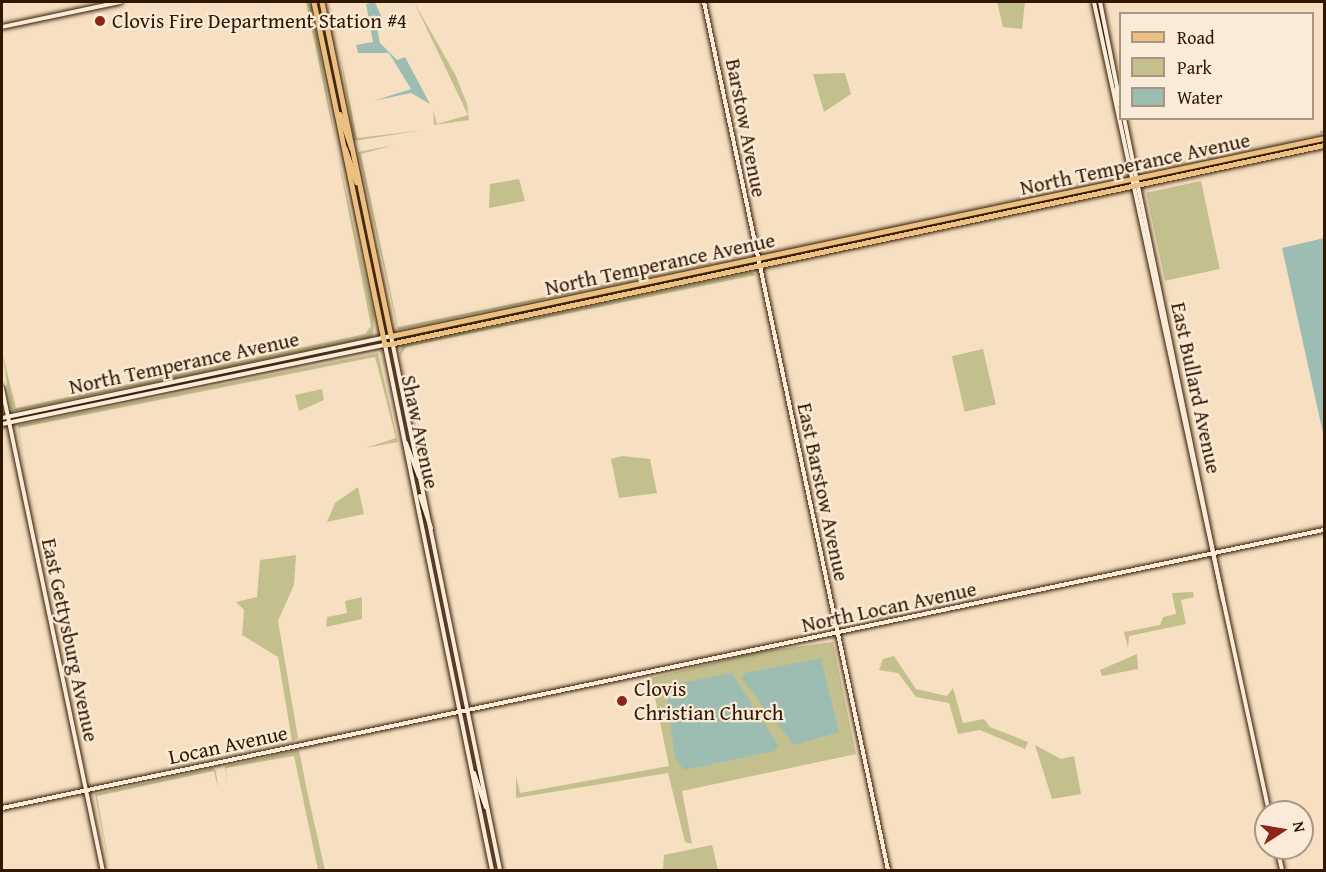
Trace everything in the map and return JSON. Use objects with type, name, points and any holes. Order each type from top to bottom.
[{"type":"main road","points":[[2,27],[120,2]]},
{"type":"main road","name":"Shaw Avenue","points":[[314,2],[416,490],[492,870]]},
{"type":"main road","name":"Shaw Avenue","points":[[322,2],[500,870]]},
{"type":"main road","name":"Barstow Avenue","points":[[704,2],[759,263]]},
{"type":"main road","points":[[1094,2],[1133,182]]},
{"type":"main road","points":[[1100,2],[1119,99]]},
{"type":"main road","points":[[1111,88],[1119,102]]},
{"type":"main road","points":[[335,103],[352,148]]},
{"type":"main road","points":[[1124,120],[1133,182]]},
{"type":"main road","name":"North Temperance Avenue","points":[[2,424],[393,344],[1324,138]]},
{"type":"main road","name":"North Temperance Avenue","points":[[2,418],[391,336],[1135,189],[1324,145]]},
{"type":"main road","points":[[344,147],[361,193]]},
{"type":"main road","name":"East Bullard Avenue","points":[[1133,182],[1266,800]]},
{"type":"main road","name":"East Barstow Avenue","points":[[759,263],[888,870]]},
{"type":"main road","name":"East Gettysburg Avenue","points":[[2,388],[104,870]]},
{"type":"main road","points":[[406,442],[421,480]]},
{"type":"main road","points":[[416,490],[431,528]]},
{"type":"main road","name":"North Locan Avenue","points":[[460,711],[1324,530]]},
{"type":"main road","name":"Locan Avenue","points":[[2,808],[460,711]]},
{"type":"main road","points":[[470,766],[486,807]]},
{"type":"green space","points":[[306,2],[311,2],[336,145]]},
{"type":"green space","points":[[414,2],[456,76],[467,104],[469,120],[434,125],[433,110],[437,124],[468,115]]},
{"type":"green space","points":[[997,2],[1025,2],[1022,29],[1003,27]]},
{"type":"green space","points":[[341,58],[357,138],[424,130],[354,141]]},
{"type":"green space","points":[[845,73],[851,94],[824,112],[813,74]]},
{"type":"green space","points":[[394,145],[361,154],[398,327],[751,255],[398,330],[358,152]]},
{"type":"green space","points":[[337,152],[374,316],[373,337],[15,411],[11,409],[2,352],[16,408],[365,334],[371,326]]},
{"type":"green space","points":[[519,179],[525,201],[489,208],[490,184]]},
{"type":"green space","points":[[1201,181],[1220,269],[1165,281],[1146,193]]},
{"type":"green space","points":[[752,272],[756,275],[406,347],[400,356],[401,346]]},
{"type":"green space","points":[[983,349],[996,405],[965,412],[952,356]]},
{"type":"green space","points":[[378,353],[398,442],[365,448],[396,438],[375,357],[19,428],[28,487],[18,425]]},
{"type":"green space","points":[[322,389],[324,400],[299,411],[295,395]]},
{"type":"green space","points":[[622,456],[650,459],[657,493],[619,498],[611,459]]},
{"type":"green space","points":[[358,487],[364,514],[327,522],[335,503]]},
{"type":"green space","points":[[296,555],[294,585],[278,621],[298,738],[292,741],[278,657],[242,635],[244,610],[236,602],[257,597],[260,560]]},
{"type":"green space","points":[[1193,592],[1194,597],[1181,600],[1186,624],[1129,636],[1128,648],[1124,632],[1160,625],[1163,617],[1176,614],[1172,593]]},
{"type":"green space","points":[[362,597],[362,619],[326,627],[327,617],[347,613],[345,601]]},
{"type":"green space","points":[[833,642],[856,754],[682,791],[692,844],[685,842],[668,773],[516,798],[516,776],[520,793],[669,766],[651,678],[758,652]]},
{"type":"green space","points":[[1137,654],[1138,669],[1102,676],[1100,670]]},
{"type":"green space","points":[[894,656],[916,689],[947,696],[953,688],[963,723],[984,719],[990,727],[1028,742],[1025,749],[980,730],[958,734],[949,703],[916,697],[898,673],[879,670],[883,659]]},
{"type":"green space","points":[[1035,745],[1061,759],[1074,756],[1081,794],[1052,799]]},
{"type":"green space","points":[[299,750],[325,870],[318,870],[294,756],[226,768],[227,784],[225,766]]},
{"type":"green space","points":[[213,768],[216,771],[218,788],[214,771],[97,796],[110,870],[95,794]]},
{"type":"green space","points":[[712,845],[718,870],[663,870],[664,855]]},
{"type":"water","points":[[375,2],[382,18],[376,23],[380,43],[397,60],[405,57],[430,104],[411,93],[373,101],[411,89],[389,53],[358,53],[356,45],[373,42],[366,4]]},
{"type":"water","points":[[1324,238],[1324,433],[1323,433],[1282,248]]},
{"type":"water","points":[[821,658],[839,732],[794,745],[742,679],[745,673]]},
{"type":"water","points":[[732,673],[778,745],[775,751],[684,770],[675,758],[665,686]]},
{"type":"place","name":"Clovis Fire Department Station #4","points":[[100,21]]},
{"type":"place","name":"Clovis Christian Church","points":[[622,701]]}]
